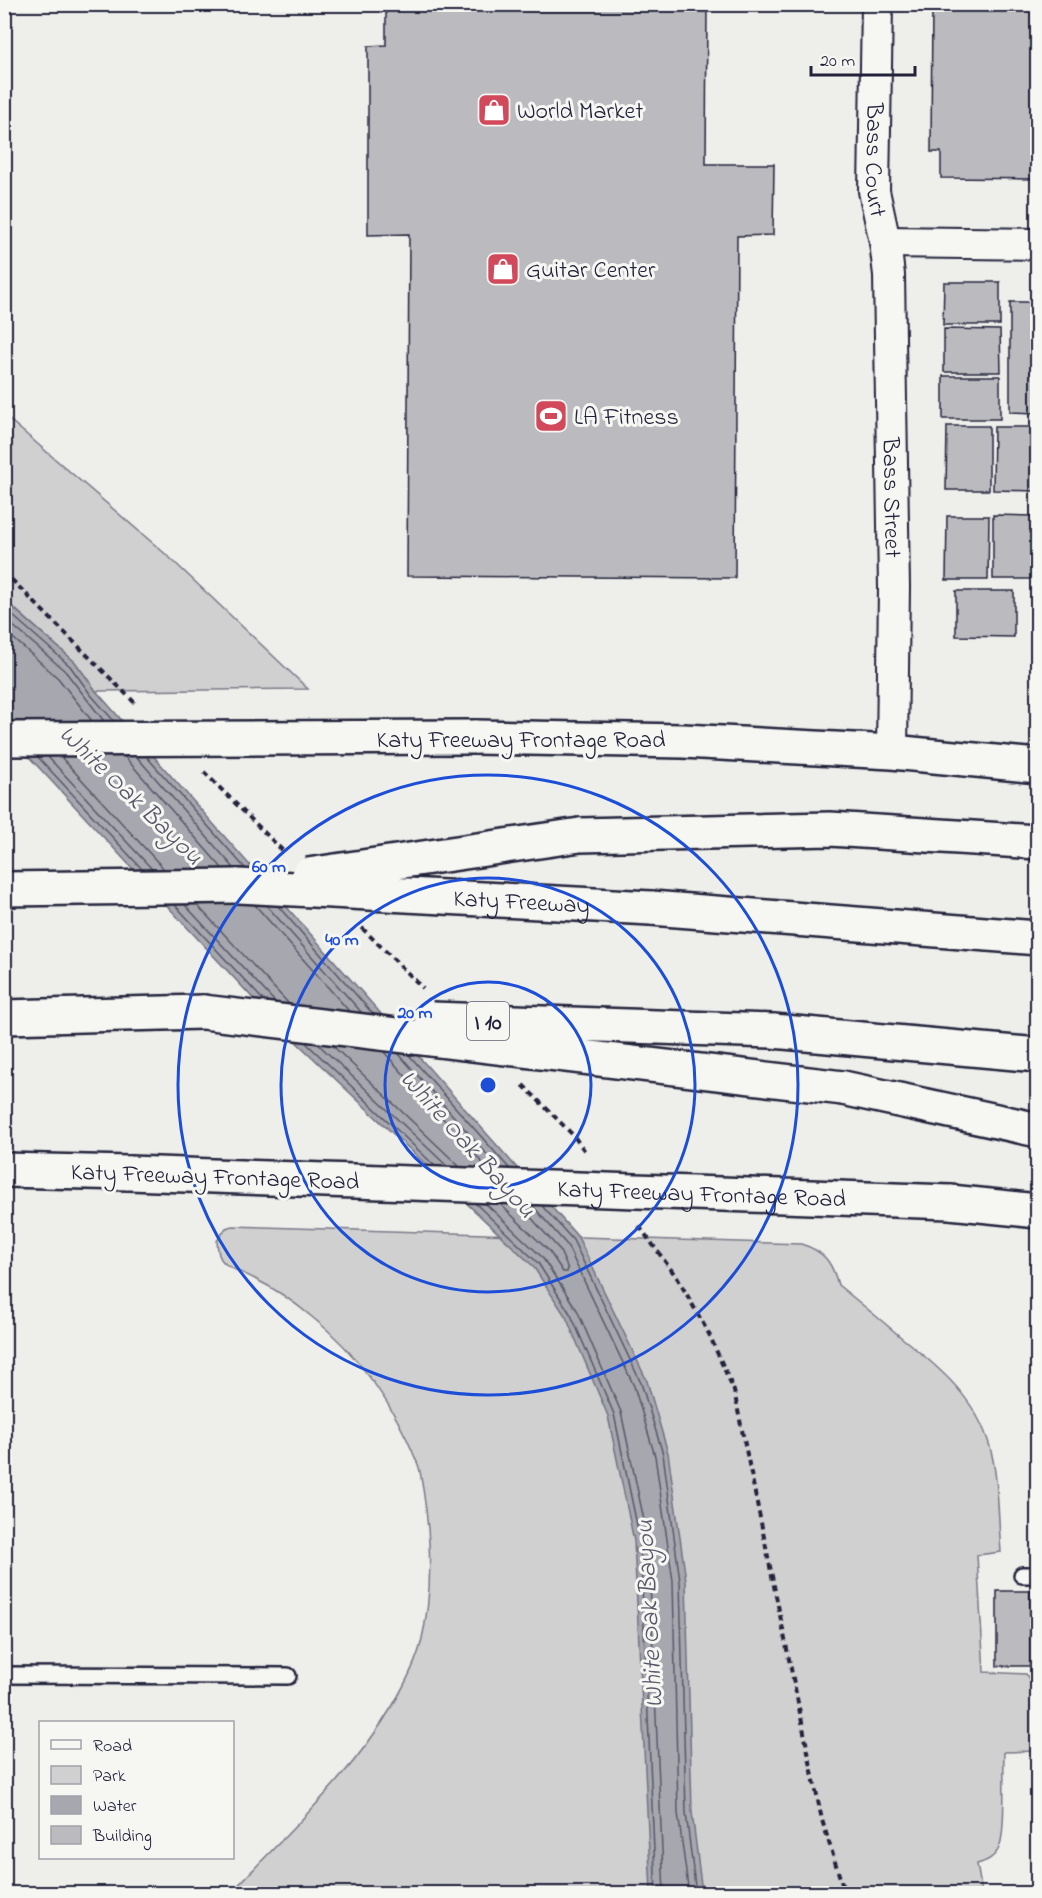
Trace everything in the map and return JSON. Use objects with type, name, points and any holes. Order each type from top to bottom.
[{"type":"main road","name":"Katy Freeway Frontage Road","points":[[4,739],[474,738],[683,741],[892,752],[1038,766]]},
{"type":"main road","points":[[238,886],[580,835],[830,829],[1038,842]]},
{"type":"main road","name":"Katy Freeway","points":[[4,889],[238,886],[651,908],[1038,938]]},
{"type":"main road","points":[[203,1012],[843,1088],[1038,1130]]},
{"type":"main road","name":"I 10","points":[[4,1017],[203,1012],[773,1031],[1038,1055]]},
{"type":"main road","name":"Katy Freeway Frontage Road","points":[[4,1170],[950,1202],[1038,1211]]},
{"type":"street","name":"Bass Court","points":[[877,4],[874,191],[885,242]]},
{"type":"street","points":[[885,242],[1038,244]]},
{"type":"street","name":"Bass Street","points":[[885,242],[889,276],[894,587],[892,752]]},
{"type":"lane","points":[[1022,1575],[1038,1575]]},
{"type":"lane","points":[[4,1675],[288,1676]]},
{"type":"green space","points":[[5,416],[169,557],[308,689],[96,691],[75,662],[5,600]]},
{"type":"green space","points":[[232,1226],[801,1244],[821,1254],[830,1264],[838,1285],[930,1361],[955,1385],[976,1414],[990,1447],[997,1486],[1001,1552],[977,1555],[984,1672],[1026,1674],[1037,1694],[1038,1751],[1004,1752],[1001,1840],[999,1848],[992,1857],[977,1864],[982,1893],[231,1893],[338,1780],[358,1756],[393,1705],[409,1674],[421,1643],[428,1605],[430,1566],[426,1508],[420,1472],[398,1421],[374,1382],[329,1331],[285,1296],[224,1263],[219,1254],[217,1241],[226,1228]]},
{"type":"water","name":"White Oak Bayou","points":[[4,600],[75,662],[96,691],[578,1237],[647,1381],[668,1453],[686,1580],[692,1812],[702,1893],[651,1893],[634,1541],[608,1416],[566,1317],[533,1266],[273,1020],[5,731]]},
{"type":"building","points":[[386,4],[707,4],[706,164],[774,164],[773,235],[737,236],[735,578],[407,576],[409,234],[368,235],[368,46],[386,45]]},
{"type":"building","points":[[932,4],[1038,4],[1038,179],[941,178],[941,152],[931,152]]},
{"type":"building","points":[[944,282],[1000,282],[1000,325],[943,325]]},
{"type":"building","points":[[1010,302],[1038,302],[1038,413],[1010,412]]},
{"type":"building","points":[[944,329],[1000,330],[1001,372],[944,372]]},
{"type":"building","points":[[943,376],[1000,376],[1000,419],[943,419]]},
{"type":"building","points":[[947,426],[989,426],[989,490],[946,490]]},
{"type":"building","points":[[994,427],[1036,427],[1036,491],[993,490]]},
{"type":"building","points":[[993,515],[1035,516],[1035,579],[993,579]]},
{"type":"building","points":[[947,516],[989,516],[988,580],[946,580]]},
{"type":"building","points":[[956,591],[1014,591],[1014,637],[956,636]]},
{"type":"building","points":[[997,1591],[1030,1591],[1030,1666],[997,1666]]},
{"type":"building","points":[[1034,1591],[1038,1591],[1038,1665],[1035,1665]]},
{"type":"building","points":[[1038,1792],[1038,1829],[1036,1829],[1035,1793]]},
{"type":"place","name":"World Market","points":[[494,110]]},
{"type":"place","name":"Guitar Center","points":[[503,269]]},
{"type":"place","name":"LA Fitness","points":[[551,416]]}]
